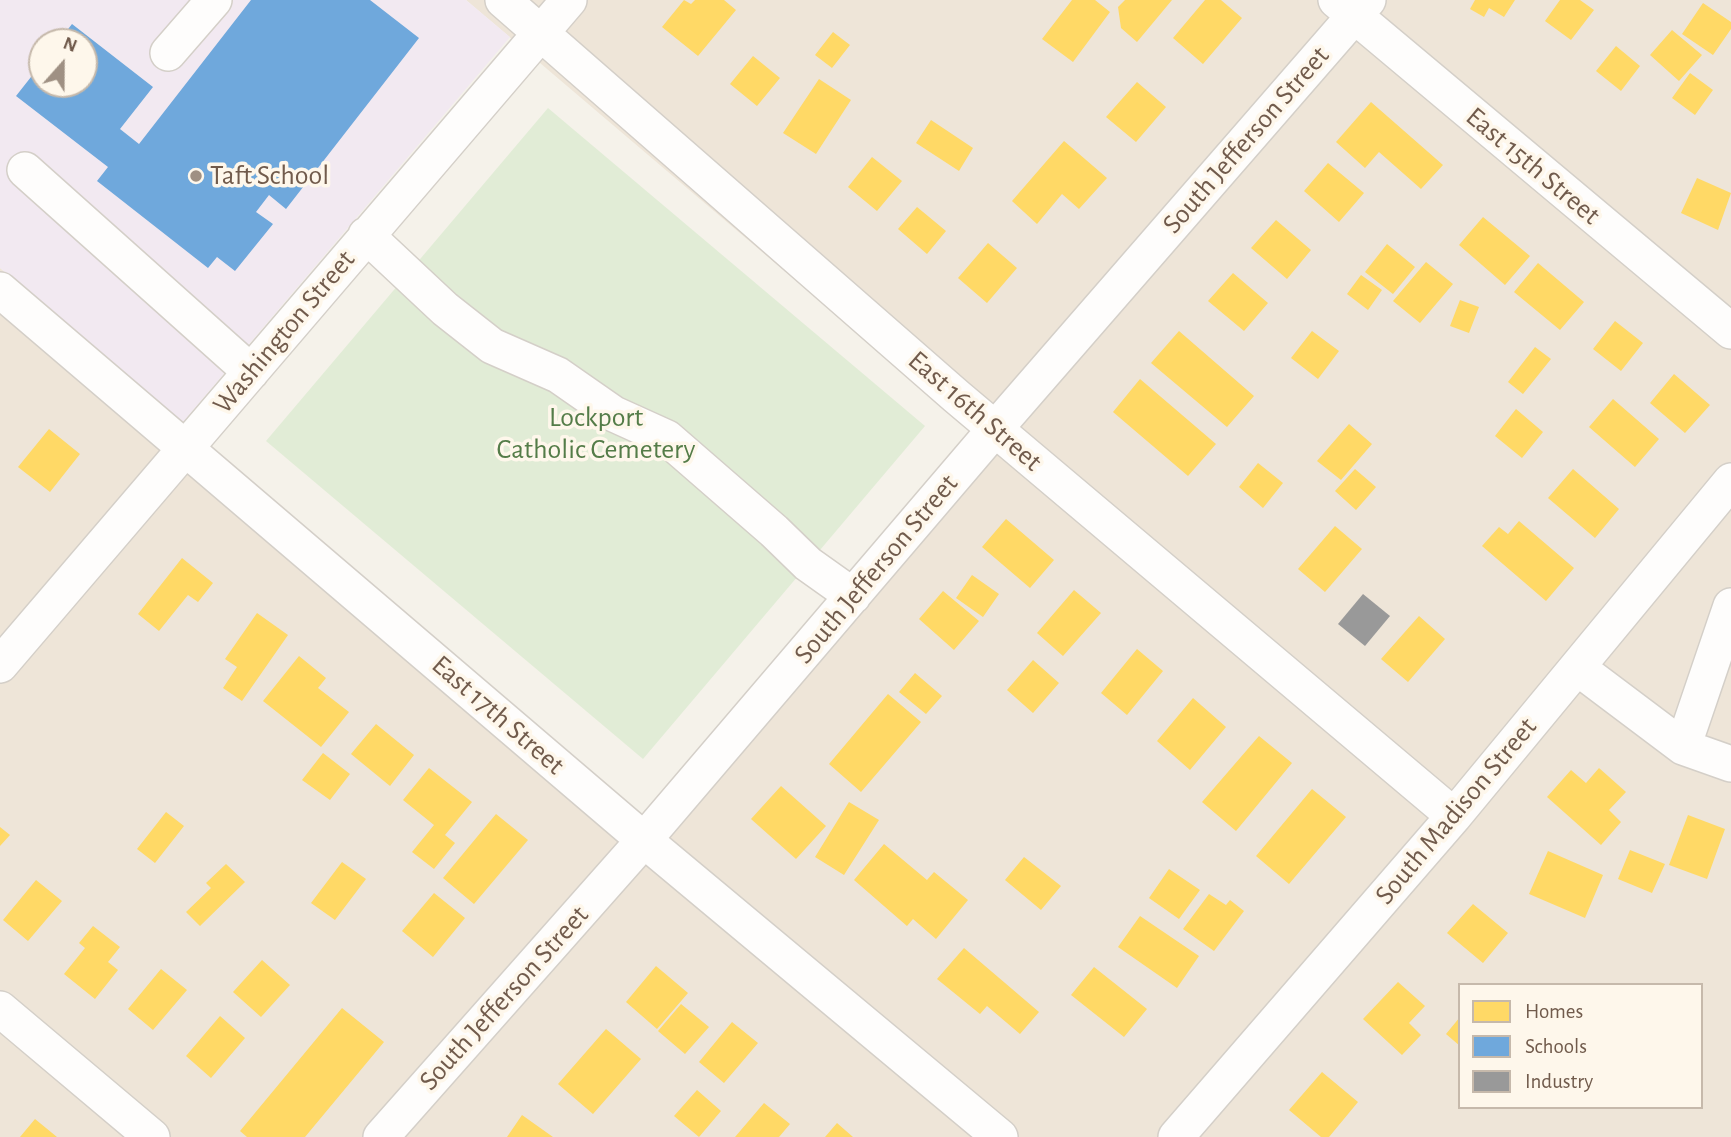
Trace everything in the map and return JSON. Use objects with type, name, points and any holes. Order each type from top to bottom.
[{"type":"street","points":[[168,53],[214,0]]},
{"type":"street","name":"East 16th Street","points":[[503,0],[995,429],[1454,816]]},
{"type":"street","name":"Washington Street","points":[[0,665],[569,0]]},
{"type":"street","name":"East 15th Street","points":[[1353,5],[1731,331]]},
{"type":"street","name":"South Jefferson Street","points":[[381,1137],[644,840],[1353,5]]},
{"type":"street","points":[[25,170],[251,372]]},
{"type":"street","points":[[366,235],[445,310],[492,346],[558,375],[614,414],[667,438],[808,564],[853,596]]},
{"type":"street","name":"East 17th Street","points":[[0,290],[644,840],[1000,1137]]},
{"type":"street","name":"South Madison Street","points":[[1176,1137],[1454,816],[1731,481]]},
{"type":"street","points":[[1683,747],[1731,606]]},
{"type":"street","points":[[1578,668],[1683,747],[1731,764]]},
{"type":"street","points":[[0,1009],[152,1137]]},
{"type":"shaded area","name":"Taft School","points":[[0,0],[466,0],[510,37],[182,423],[0,268]]},
{"type":"shaded area","points":[[466,0],[1731,0],[1731,1137],[0,1137],[0,268],[664,840],[996,451]]},
{"type":"green space","name":"Lockport Catholic Cemetery","points":[[548,108],[925,426],[643,759],[266,441]]},
{"type":"building: Homes","points":[[684,0],[691,4],[695,0],[724,0],[736,10],[698,56],[662,27]]},
{"type":"building: Homes","points":[[1072,0],[1095,0],[1110,12],[1073,62],[1042,39]]},
{"type":"building: Homes","points":[[1125,0],[1172,0],[1137,42],[1121,28],[1118,7]]},
{"type":"building: Homes","points":[[1205,0],[1221,0],[1242,18],[1203,64],[1173,38]]},
{"type":"building: Homes","points":[[1475,0],[1515,0],[1504,17],[1489,8],[1484,17],[1470,9]]},
{"type":"building: Homes","points":[[1560,0],[1580,0],[1594,10],[1571,40],[1545,21]]},
{"type":"building: Homes","points":[[1703,3],[1731,22],[1731,29],[1713,55],[1682,34]]},
{"type":"building: Homes","points":[[1672,30],[1702,55],[1679,81],[1650,55]]},
{"type":"building: Homes","points":[[833,32],[850,45],[832,68],[815,55]]},
{"type":"building: Homes","points":[[1616,46],[1640,66],[1621,91],[1596,71]]},
{"type":"building: Homes","points":[[753,56],[780,78],[757,106],[730,84]]},
{"type":"building: Homes","points":[[1690,73],[1713,90],[1695,115],[1672,98]]},
{"type":"building: Homes","points":[[819,79],[851,100],[816,154],[783,133]]},
{"type":"building: Homes","points":[[1137,82],[1166,107],[1136,142],[1106,117]]},
{"type":"building: Homes","points":[[1371,102],[1443,165],[1421,189],[1379,152],[1365,168],[1336,142]]},
{"type":"building: Homes","points":[[931,120],[973,148],[959,171],[916,143]]},
{"type":"building: Homes","points":[[1064,141],[1107,178],[1079,209],[1062,194],[1037,224],[1012,201]]},
{"type":"building: Homes","points":[[872,157],[902,181],[877,211],[848,187]]},
{"type":"building: Homes","points":[[1328,163],[1364,193],[1339,222],[1304,191]]},
{"type":"building: Homes","points":[[1697,178],[1731,193],[1718,230],[1681,213]]},
{"type":"building: Homes","points":[[917,207],[946,231],[927,254],[898,229]]},
{"type":"building: Homes","points":[[1483,217],[1530,256],[1505,285],[1459,245]]},
{"type":"building: Homes","points":[[1276,220],[1311,250],[1287,279],[1251,248]]},
{"type":"building: Homes","points":[[988,243],[1017,268],[987,303],[958,278]]},
{"type":"building: Homes","points":[[1387,244],[1415,267],[1393,294],[1365,272]]},
{"type":"building: Homes","points":[[1426,262],[1453,284],[1420,323],[1393,301]]},
{"type":"building: Homes","points":[[1538,263],[1584,302],[1560,330],[1514,292]]},
{"type":"building: Homes","points":[[1233,273],[1268,303],[1244,331],[1208,301]]},
{"type":"building: Homes","points":[[1361,275],[1382,290],[1368,310],[1347,294]]},
{"type":"building: Homes","points":[[1460,300],[1479,307],[1469,333],[1450,326]]},
{"type":"building: Homes","points":[[1615,321],[1643,343],[1621,371],[1593,349]]},
{"type":"building: Homes","points":[[1179,331],[1254,396],[1227,427],[1151,363]]},
{"type":"building: Homes","points":[[1312,331],[1339,351],[1318,379],[1291,358]]},
{"type":"building: Homes","points":[[1535,347],[1551,359],[1523,394],[1508,382]]},
{"type":"building: Homes","points":[[1674,374],[1710,405],[1685,433],[1650,403]]},
{"type":"building: Homes","points":[[1140,379],[1216,444],[1188,476],[1113,412]]},
{"type":"building: Homes","points":[[1613,399],[1659,439],[1635,467],[1589,427]]},
{"type":"building: Homes","points":[[1516,409],[1543,432],[1522,458],[1495,436]]},
{"type":"building: Homes","points":[[1349,424],[1372,444],[1341,480],[1317,461]]},
{"type":"building: Homes","points":[[49,429],[80,454],[50,492],[18,467]]},
{"type":"building: Homes","points":[[1258,463],[1283,483],[1263,508],[1239,487]]},
{"type":"building: Homes","points":[[1355,469],[1376,487],[1356,510],[1335,491]]},
{"type":"building: Homes","points":[[1573,469],[1619,509],[1595,538],[1548,498]]},
{"type":"building: Homes","points":[[1006,519],[1054,560],[1030,588],[982,547]]},
{"type":"building: Homes","points":[[1519,521],[1574,568],[1546,601],[1482,546],[1499,527],[1508,534]]},
{"type":"building: Homes","points":[[1335,526],[1362,549],[1325,592],[1298,569]]},
{"type":"building: Homes","points":[[182,558],[213,583],[198,602],[188,595],[159,631],[138,614]]},
{"type":"building: Homes","points":[[972,575],[999,594],[983,617],[956,598]]},
{"type":"building: Homes","points":[[1074,590],[1101,613],[1063,656],[1037,633]]},
{"type":"building: Homes","points":[[943,591],[979,621],[954,650],[919,619]]},
{"type":"building: Homes","points":[[257,613],[288,635],[242,701],[223,688],[237,667],[225,659]]},
{"type":"building: Homes","points":[[1419,616],[1445,639],[1408,682],[1381,659]]},
{"type":"building: Homes","points":[[1137,649],[1163,671],[1127,715],[1101,693]]},
{"type":"building: Homes","points":[[299,656],[326,678],[318,688],[349,712],[321,747],[263,701]]},
{"type":"building: Homes","points":[[1033,660],[1059,683],[1033,713],[1007,690]]},
{"type":"building: Homes","points":[[915,673],[942,696],[926,714],[899,692]]},
{"type":"building: Homes","points":[[888,694],[921,722],[861,792],[829,764]]},
{"type":"building: Homes","points":[[1193,698],[1226,727],[1190,770],[1157,741]]},
{"type":"building: Homes","points":[[376,724],[414,755],[390,786],[351,754]]},
{"type":"building: Homes","points":[[1259,736],[1292,763],[1236,831],[1202,802]]},
{"type":"building: Homes","points":[[323,753],[350,774],[330,800],[302,780]]},
{"type":"building: Homes","points":[[429,768],[472,802],[445,835],[455,843],[434,869],[412,852],[434,825],[403,800]]},
{"type":"building: Homes","points":[[1599,768],[1626,792],[1609,810],[1621,822],[1601,845],[1547,797],[1571,770],[1586,783]]},
{"type":"building: Homes","points":[[781,786],[826,826],[796,859],[751,819]]},
{"type":"building: Homes","points":[[1312,789],[1346,817],[1289,884],[1256,856]]},
{"type":"building: Homes","points":[[849,802],[879,820],[844,875],[815,857]]},
{"type":"building: Homes","points":[[166,812],[184,826],[155,863],[137,849]]},
{"type":"building: Homes","points":[[496,814],[528,840],[474,904],[443,878]]},
{"type":"building: Homes","points":[[1688,815],[1725,829],[1707,879],[1669,865]]},
{"type":"building: Homes","points":[[0,827],[10,835],[0,846]]},
{"type":"building: Homes","points":[[884,844],[927,880],[934,872],[968,900],[936,939],[913,919],[907,926],[854,880]]},
{"type":"building: Homes","points":[[1630,850],[1665,864],[1652,893],[1618,879]]},
{"type":"building: Homes","points":[[1548,851],[1603,875],[1585,918],[1529,894]]},
{"type":"building: Homes","points":[[1024,857],[1061,886],[1041,910],[1005,880]]},
{"type":"building: Homes","points":[[342,862],[366,879],[335,920],[311,903]]},
{"type":"building: Homes","points":[[226,864],[245,882],[200,926],[186,912],[211,888],[206,883]]},
{"type":"building: Homes","points":[[1169,869],[1200,890],[1179,919],[1149,898]]},
{"type":"building: Homes","points":[[36,880],[62,901],[28,941],[3,920]]},
{"type":"building: Homes","points":[[434,893],[465,918],[433,957],[402,931]]},
{"type":"building: Homes","points":[[1209,894],[1226,905],[1230,900],[1244,911],[1214,951],[1183,929]]},
{"type":"building: Homes","points":[[1473,904],[1508,933],[1483,963],[1447,933]]},
{"type":"building: Homes","points":[[1140,916],[1199,956],[1177,988],[1118,947]]},
{"type":"building: Homes","points":[[93,926],[120,947],[108,962],[118,970],[95,999],[64,974],[85,948],[79,943]]},
{"type":"building: Homes","points":[[964,948],[1039,1012],[1020,1034],[987,1006],[980,1014],[937,979]]},
{"type":"building: Homes","points":[[262,960],[290,985],[261,1017],[233,992]]},
{"type":"building: Homes","points":[[656,966],[688,993],[657,1029],[626,1002]]},
{"type":"building: Homes","points":[[1094,967],[1147,1009],[1124,1037],[1071,995]]},
{"type":"building: Homes","points":[[161,969],[187,990],[153,1030],[128,1009]]},
{"type":"building: Homes","points":[[1398,982],[1425,1006],[1409,1023],[1421,1035],[1402,1055],[1363,1019]]},
{"type":"building: Homes","points":[[681,1004],[709,1027],[685,1054],[658,1031]]},
{"type":"building: Homes","points":[[342,1008],[384,1042],[305,1137],[247,1137],[240,1131]]},
{"type":"building: Homes","points":[[220,1016],[245,1038],[211,1078],[186,1056]]},
{"type":"building: Homes","points":[[1458,1019],[1458,1044],[1446,1034]]},
{"type":"building: Homes","points":[[732,1022],[758,1043],[724,1083],[699,1062]]},
{"type":"building: Homes","points":[[606,1029],[641,1059],[593,1114],[558,1084]]},
{"type":"building: Homes","points":[[1322,1072],[1358,1102],[1329,1137],[1321,1137],[1289,1110]]},
{"type":"building: Homes","points":[[697,1090],[721,1111],[699,1137],[674,1116]]},
{"type":"building: Homes","points":[[764,1103],[790,1124],[779,1137],[735,1137]]},
{"type":"building: Homes","points":[[522,1115],[553,1137],[507,1137]]},
{"type":"building: Homes","points":[[35,1119],[57,1137],[20,1137]]},
{"type":"building: Homes","points":[[837,1123],[853,1137],[825,1137]]},
{"type":"building: Schools","points":[[251,0],[370,0],[419,38],[286,209],[269,195],[256,212],[273,224],[235,271],[217,257],[208,268],[97,181],[108,167],[16,96],[28,81],[28,98],[98,98],[98,44],[153,87],[120,129],[139,144]]},
{"type":"building: Industry","points":[[1363,594],[1390,616],[1365,646],[1338,624]]},
{"type":"place","name":"Taft School","points":[[196,176]]}]
